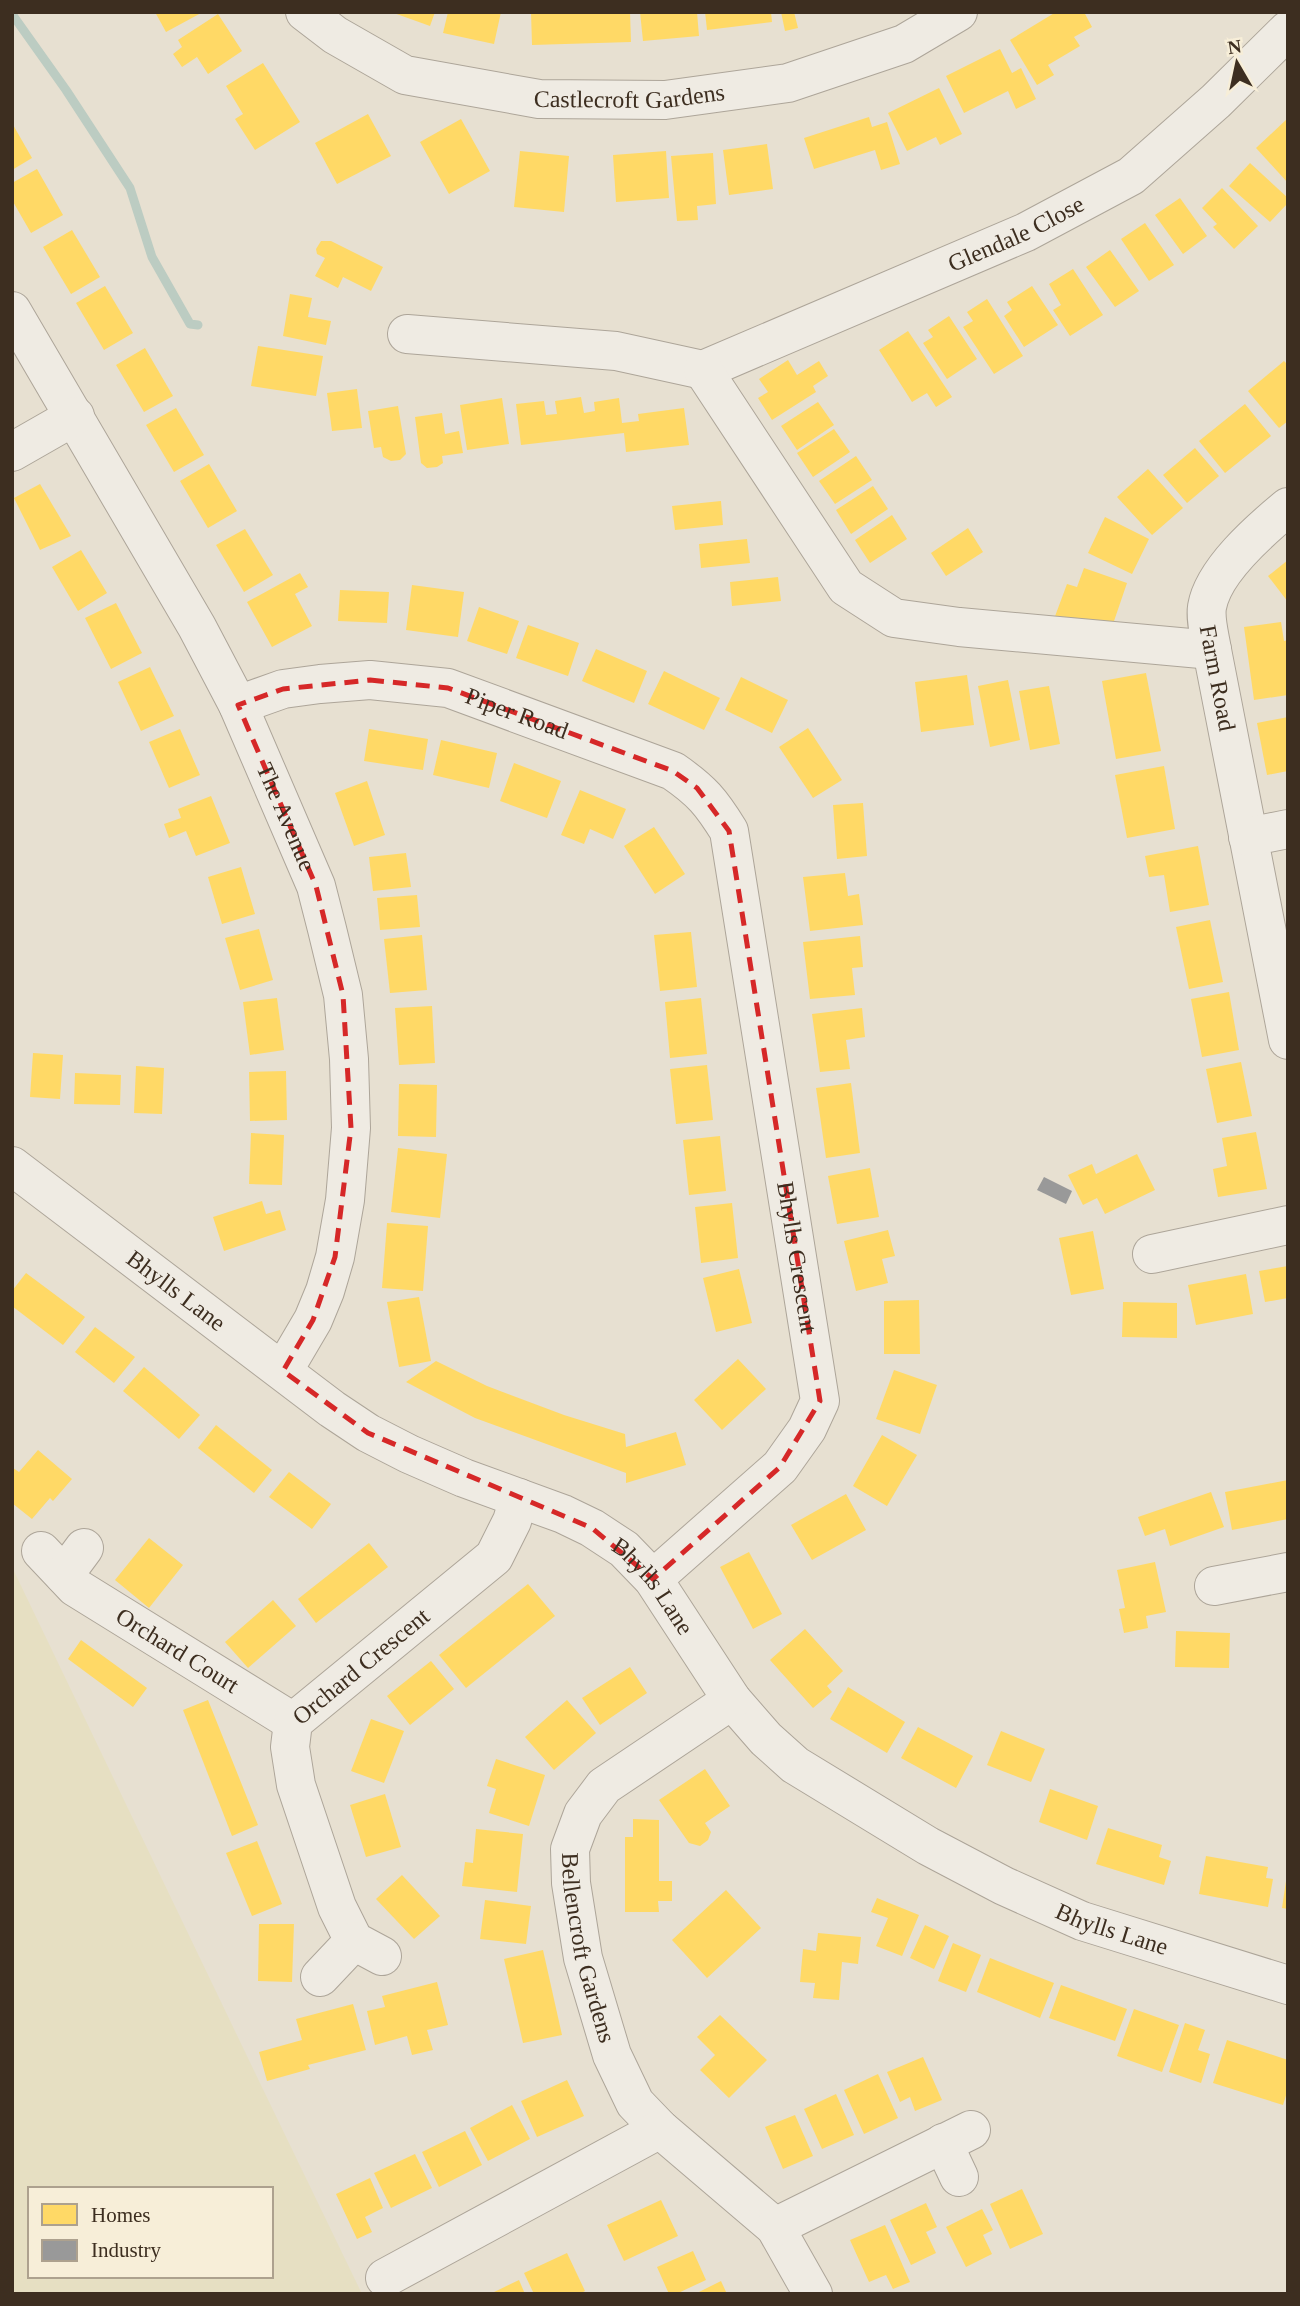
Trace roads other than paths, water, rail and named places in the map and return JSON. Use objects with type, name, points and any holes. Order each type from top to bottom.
[{"type":"street","name":"Castlecroft Gardens","points":[[305,12],[335,35],[405,75],[539,99],[665,100],[788,83],[904,44],[958,12]]},
{"type":"street","name":"Glendale Close","points":[[703,370],[1026,232],[1130,176],[1216,101],[1288,30]]},
{"type":"street","name":"The Avenue","points":[[12,311],[197,627],[239,705],[316,887],[343,995],[349,1059],[351,1128],[345,1200],[335,1256],[313,1320],[283,1371]]},
{"type":"street","points":[[407,334],[616,351],[703,370],[846,587],[894,618],[959,627],[1212,650]]},
{"type":"street","points":[[12,452],[75,416]]},
{"type":"street","name":"Farm Road","points":[[1288,507],[1233,560],[1215,582],[1207,608],[1212,650],[1288,1040]]},
{"type":"street","name":"Piper Road","points":[[239,705],[284,689],[320,684],[370,680],[448,688],[673,771],[697,788],[715,808],[729,831],[736,868]]},
{"type":"street","points":[[1248,837],[1288,829]]},
{"type":"street","name":"Bhylls Crescent","points":[[653,1579],[779,1466],[807,1429],[820,1401],[736,868]]},
{"type":"street","name":"Bhylls Lane","points":[[12,1166],[332,1409],[368,1433],[431,1463],[563,1514],[592,1528],[624,1549],[653,1579],[732,1700],[766,1739],[795,1765],[928,1846],[993,1880],[1082,1921],[1288,1985]]},
{"type":"street","points":[[1152,1254],[1288,1225]]},
{"type":"street","name":"Orchard Crescent","points":[[320,1977],[368,1949],[337,1907],[296,1785],[290,1747],[293,1722],[494,1556],[512,1521],[519,1498]]},
{"type":"street","name":"Orchard Court","points":[[63,1558],[75,1587],[293,1722]]},
{"type":"street","points":[[1214,1586],[1288,1572]]},
{"type":"street","name":"Bellencroft Gardens","points":[[732,1700],[604,1786],[583,1814],[570,1849],[571,1883],[583,1958],[612,2055],[635,2103],[660,2129],[775,2227],[813,2294]]},
{"type":"street","points":[[385,2278],[660,2129]]},
{"type":"street","points":[[775,2227],[957,2136],[959,2177]]},
{"type":"waterway","points":[[12,14],[130,188],[152,257],[190,324],[198,325]]}]
